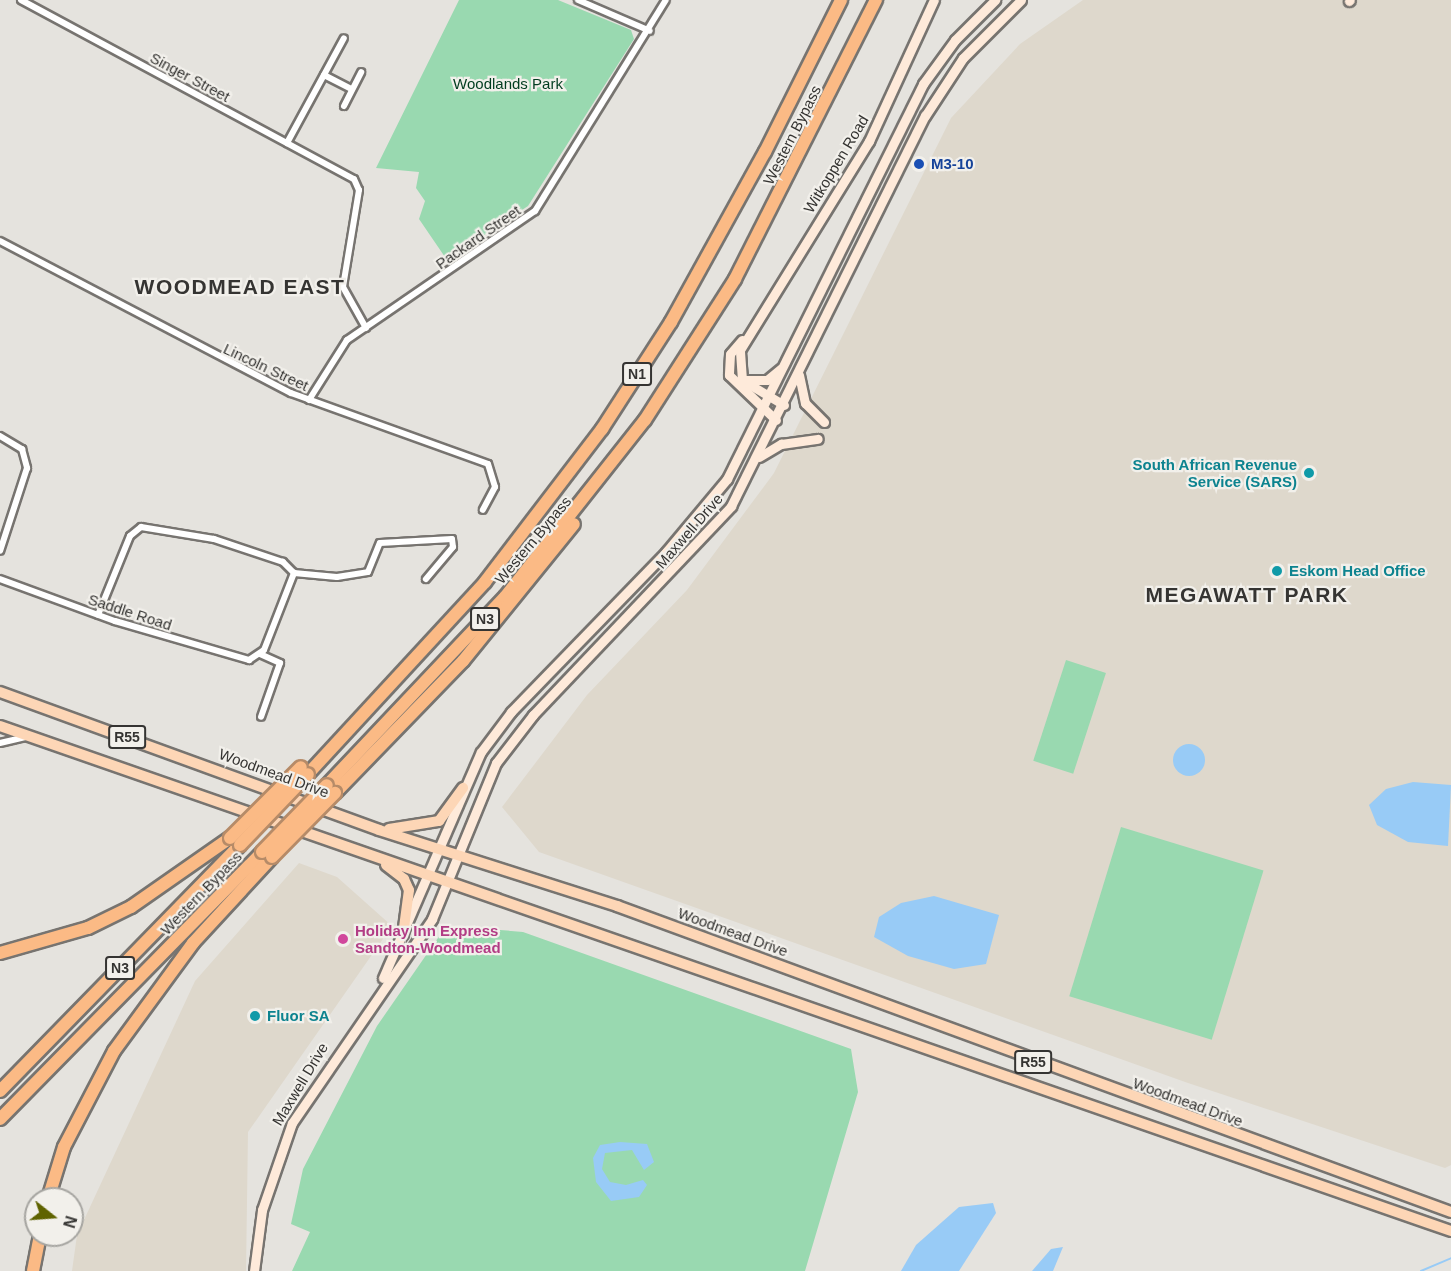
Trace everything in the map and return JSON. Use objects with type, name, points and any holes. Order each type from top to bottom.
[{"type":"highway","name":"Western Bypass","points":[[0,1091],[235,841],[485,582],[602,429],[670,322],[760,162],[841,0]]},
{"type":"highway","name":"Western Bypass","points":[[0,1119],[331,789],[455,653],[606,475],[735,279],[876,0]]},
{"type":"highway","points":[[0,953],[88,928],[131,908],[235,841]]},
{"type":"highway","points":[[52,1187],[64,1147],[114,1051],[193,942],[267,854]]},
{"type":"highway","points":[[0,1124],[36,1082]]},
{"type":"highway","points":[[33,1271],[38,1247]]},
{"type":"main road","name":"Witkoppen Road","points":[[742,380],[738,357],[747,336],[869,141],[934,0]]},
{"type":"main road","name":"Maxwell Drive","points":[[377,992],[432,876],[463,788],[511,712],[713,500],[769,398],[923,84],[955,40],[995,0]]},
{"type":"main road","name":"Maxwell Drive","points":[[254,1271],[262,1210],[285,1138],[377,992],[432,918],[459,855],[476,801],[505,750],[715,528],[758,457],[925,116],[958,66],[1021,0]]},
{"type":"main road","points":[[872,185],[888,194]]},
{"type":"main road","name":"Witkoppen Road","points":[[747,336],[732,351],[728,370],[762,411],[776,420]]},
{"type":"main road","points":[[742,380],[769,379],[786,363]]},
{"type":"main road","points":[[799,372],[805,403],[824,422]]},
{"type":"main road","points":[[742,380],[784,405]]},
{"type":"main road","points":[[758,457],[780,444],[818,439]]},
{"type":"main road","name":"Woodmead Drive","points":[[0,692],[379,830],[441,848],[628,910],[1451,1212]]},
{"type":"main road","name":"R55","points":[[0,726],[1451,1231]]},
{"type":"main road","points":[[379,830],[434,823],[450,811],[463,788]]},
{"type":"main road","points":[[368,855],[408,885],[403,935]]},
{"type":"street","name":"Singer Street","points":[[21,0],[347,176],[359,190],[343,287],[366,328]]},
{"type":"street","points":[[578,0],[650,30]]},
{"type":"street","name":"Packard Street","points":[[309,400],[340,346],[535,212],[650,30],[666,0]]},
{"type":"street","points":[[287,143],[344,38]]},
{"type":"street","points":[[344,106],[361,72]]},
{"type":"street","points":[[324,75],[352,89]]},
{"type":"street","name":"Lincoln Street","points":[[0,241],[240,370],[309,400],[488,464],[495,487],[483,510]]},
{"type":"street","points":[[0,436],[22,449],[27,468],[0,551]]},
{"type":"street","points":[[98,615],[130,536],[141,527],[214,539],[286,564],[294,573],[337,577],[368,572],[380,543],[452,539],[453,547],[426,579]]},
{"type":"street","points":[[261,717],[280,663],[257,656],[294,573]]},
{"type":"street","name":"Saddle Road","points":[[0,579],[98,615],[242,659],[257,656]]},
{"type":"street","points":[[0,742],[37,738]]},
{"type":"shaded area","points":[[1083,0],[1451,0],[1451,1165],[1445,1168],[1188,1083],[539,852],[502,807],[587,695],[687,590],[774,473],[951,118],[1020,44]]},
{"type":"shaded area","points":[[299,863],[337,877],[392,926],[248,1132],[246,1271],[72,1271],[75,1247],[84,1247],[84,1220],[195,981]]},
{"type":"green space","name":"Woodlands Park","points":[[459,0],[558,0],[631,30],[634,39],[528,206],[447,260],[419,219],[425,201],[416,188],[419,172],[376,168]]},
{"type":"green space","points":[[1066,660],[1106,673],[1073,774],[1033,761]]},
{"type":"green space","points":[[1121,827],[1263,871],[1212,1040],[1069,996]]},
{"type":"green space","points":[[500,930],[523,932],[851,1049],[858,1092],[805,1271],[292,1271],[310,1232],[291,1224],[303,1169],[377,1026],[440,935]]},
{"type":"water","points":[[1189,744],[1200,749],[1205,760],[1200,771],[1189,776],[1178,771],[1173,760],[1178,749]]},
{"type":"water","points":[[1413,782],[1451,785],[1448,846],[1408,842],[1377,825],[1369,805],[1386,789]]},
{"type":"water","points":[[934,896],[999,915],[986,964],[954,969],[908,956],[874,937],[879,917],[901,903]]},
{"type":"water","points":[[620,1142],[647,1144],[654,1162],[644,1170],[632,1150],[605,1153],[602,1169],[610,1182],[626,1185],[643,1180],[647,1185],[639,1197],[611,1201],[596,1182],[593,1158],[600,1145]]},
{"type":"water","points":[[993,1203],[996,1213],[959,1271],[901,1271],[916,1245],[959,1207]]},
{"type":"water","points":[[1063,1247],[1053,1271],[1032,1271],[1051,1249]]},
{"type":"waterway","points":[[1421,1271],[1451,1258]]},
{"type":"place","name":"M3-10","points":[[919,164]]},
{"type":"place","name":"South African Revenue Service (SARS)","points":[[1309,473]]},
{"type":"place","name":"Eskom Head Office","points":[[1277,571]]},
{"type":"place","name":"Holiday Inn Express Sandton-Woodmead","points":[[343,939]]},
{"type":"place","name":"Fluor SA","points":[[255,1016]]},
{"type":"district","name":"WOODMEAD EAST","points":[[240,287]]},
{"type":"district","name":"MEGAWATT PARK","points":[[1247,595]]}]
